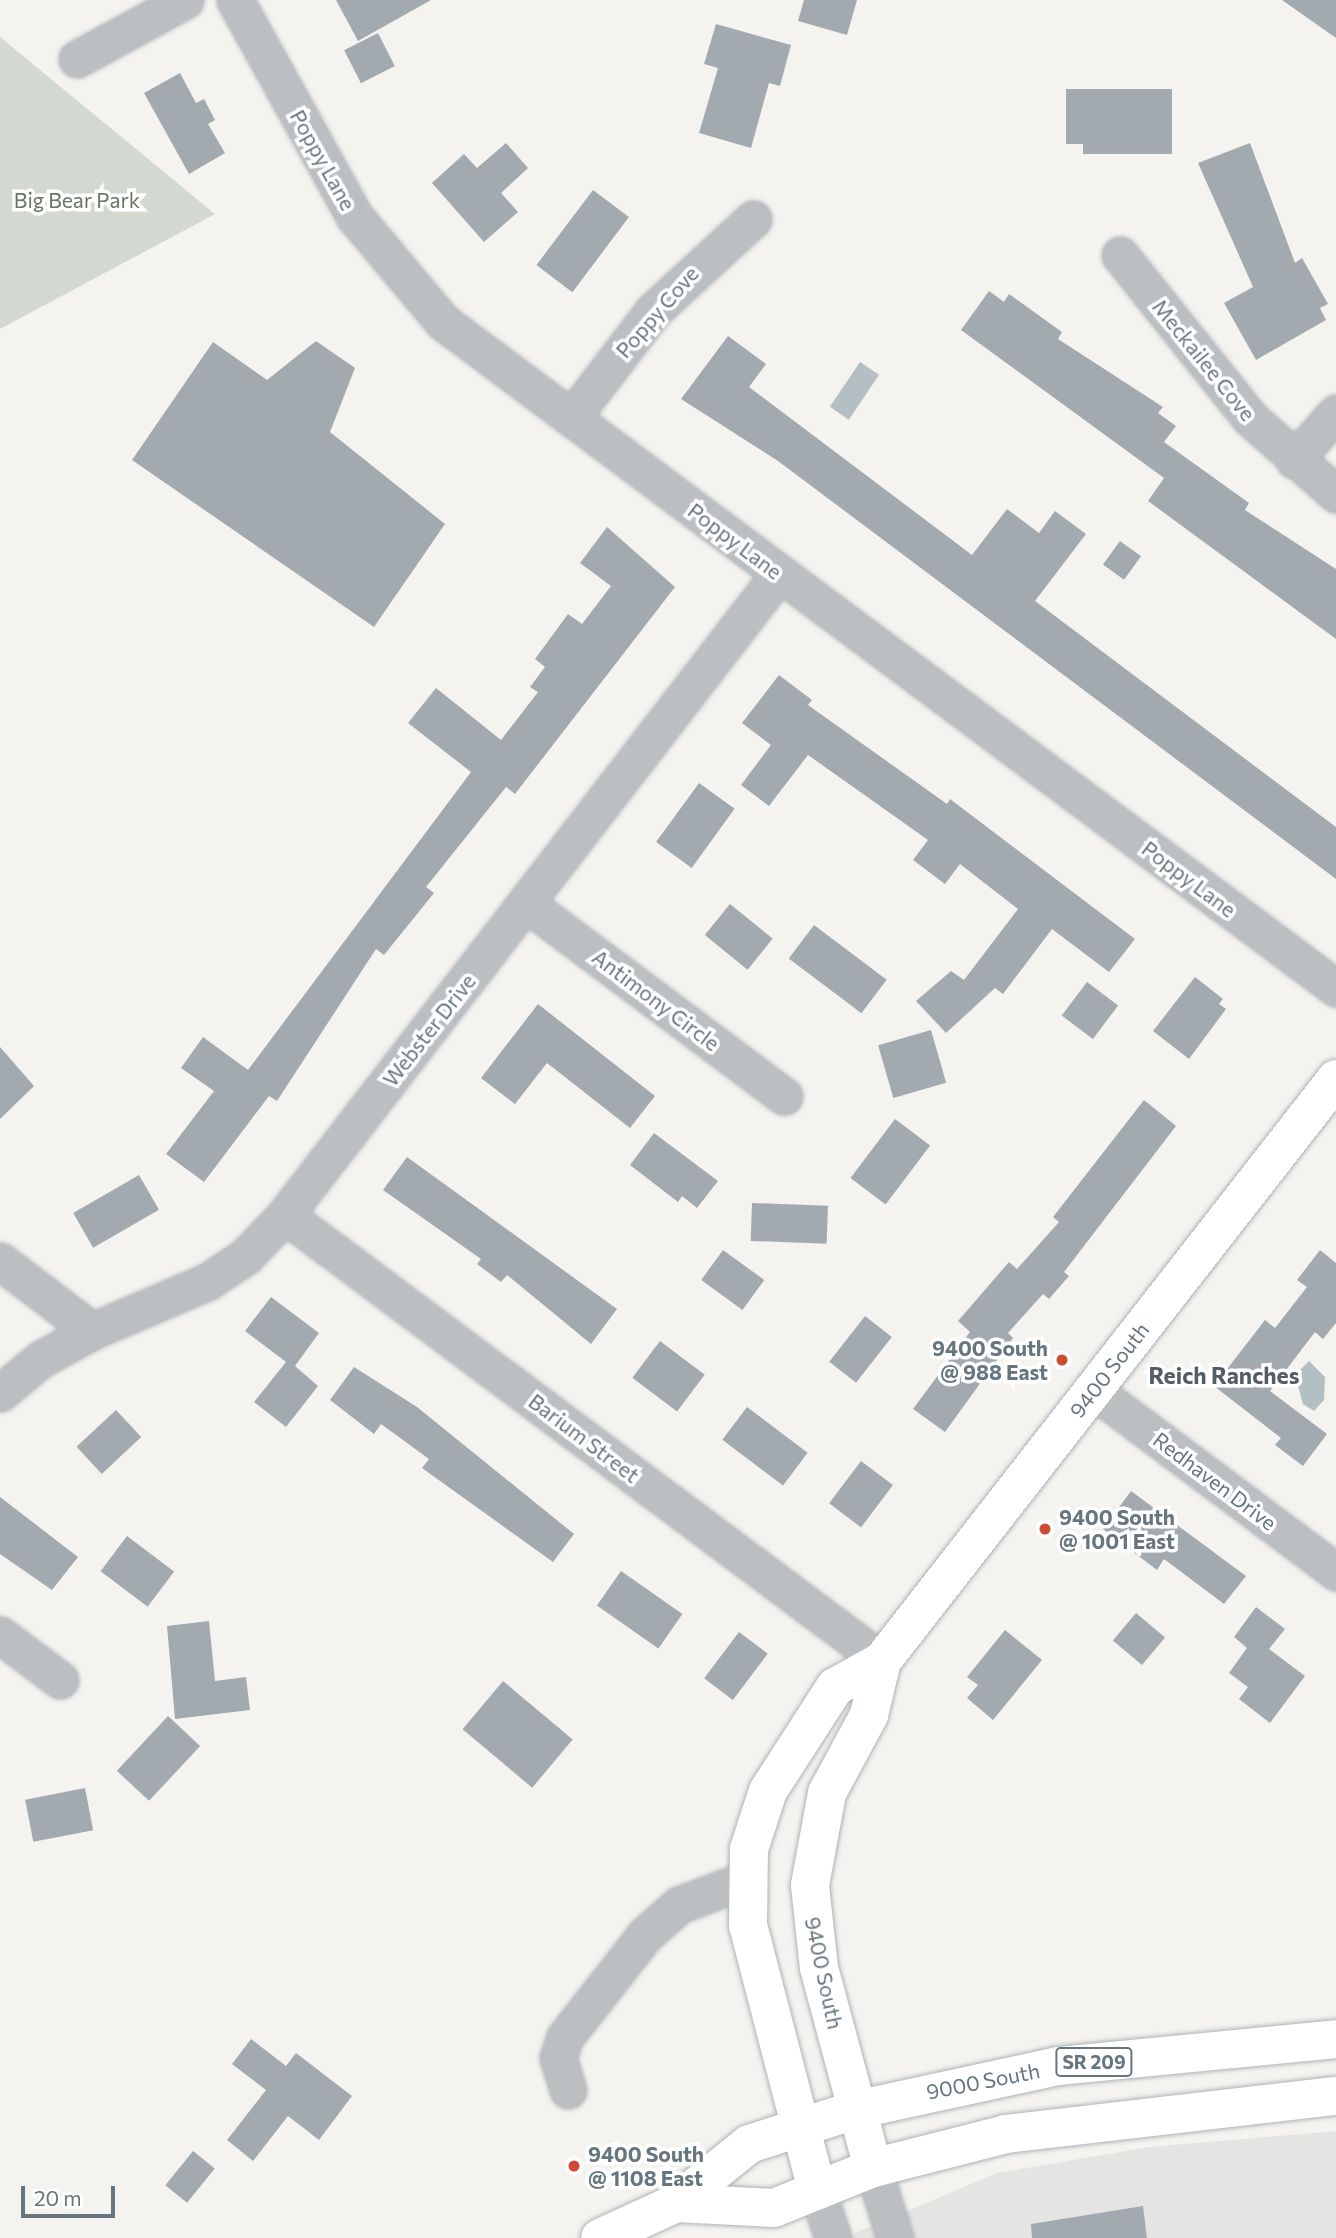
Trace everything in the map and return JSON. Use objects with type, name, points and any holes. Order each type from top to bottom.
[{"type":"main road","name":"9400 South","points":[[817,2190],[755,1961],[745,1880],[757,1819],[783,1762],[835,1687],[882,1661],[1336,1079]]},
{"type":"main road","name":"9400 South","points":[[873,2168],[819,1968],[810,1885],[827,1793],[869,1715],[882,1661]]},
{"type":"main road","name":"9000 South","points":[[800,2126],[855,2109],[1058,2066],[1336,2039]]},
{"type":"main road","name":"SR 209","points":[[676,2203],[774,2208],[873,2168],[1033,2130],[1336,2096]]},
{"type":"main road","name":"SR 209","points":[[600,2238],[676,2203],[749,2144],[800,2126]]},
{"type":"street","points":[[76,59],[185,0]]},
{"type":"street","name":"Poppy Lane","points":[[235,0],[381,255],[443,322],[1336,988]]},
{"type":"street","name":"Poppy Cove","points":[[572,418],[653,311],[754,219]]},
{"type":"street","name":"Meckailee Cove","points":[[1120,255],[1203,364],[1294,460],[1336,494]]},
{"type":"street","points":[[1294,460],[1336,413]]},
{"type":"street","name":"Webster Drive","points":[[0,1393],[41,1359],[92,1331],[207,1282],[246,1256],[285,1215],[779,574]]},
{"type":"street","name":"Antimony Circle","points":[[527,904],[784,1096]]},
{"type":"street","name":"Barium Street","points":[[285,1215],[882,1661]]},
{"type":"street","points":[[0,1261],[92,1331]]},
{"type":"street","name":"Redhaven Drive","points":[[1093,1390],[1336,1572]]},
{"type":"street","points":[[0,1635],[60,1680]]},
{"type":"street","points":[[568,2090],[558,2059],[565,2037],[645,1935],[679,1905],[745,1880]]},
{"type":"street","points":[[873,2168],[895,2238]]},
{"type":"street","points":[[817,2190],[834,2238]]},
{"type":"shaded area","points":[[860,362],[879,375],[849,420],[830,407]]},
{"type":"shaded area","points":[[1309,1361],[1325,1377],[1324,1400],[1314,1411],[1303,1404],[1295,1375]]},
{"type":"shaded area","points":[[1336,2131],[1336,2238],[843,2238],[997,2173],[1149,2147]]},
{"type":"green space","name":"Big Bear Park","points":[[0,37],[215,214],[0,329]]},
{"type":"building","points":[[336,0],[431,0],[358,41]]},
{"type":"building","points":[[804,0],[857,0],[847,35],[798,21]]},
{"type":"building","points":[[1282,0],[1336,0],[1336,38]]},
{"type":"building","points":[[716,24],[791,45],[780,86],[769,83],[751,148],[699,133],[718,68],[704,64]]},
{"type":"building","points":[[378,33],[395,66],[361,83],[344,50]]},
{"type":"building","points":[[180,73],[196,103],[204,99],[215,120],[208,124],[225,153],[189,174],[144,93]]},
{"type":"building","points":[[1066,89],[1172,89],[1172,154],[1083,154],[1083,144],[1066,144]]},
{"type":"building","points":[[506,143],[528,168],[501,193],[518,212],[484,242],[432,183],[464,154],[477,168]]},
{"type":"building","points":[[1250,143],[1295,263],[1302,258],[1328,304],[1320,308],[1326,320],[1256,360],[1224,303],[1253,287],[1198,163]]},
{"type":"building","points":[[593,190],[629,217],[572,292],[536,265]]},
{"type":"building","points":[[989,291],[1004,302],[1009,294],[1062,332],[1058,339],[1163,407],[1158,413],[1176,426],[1164,442],[1249,503],[1245,510],[1336,569],[1336,639],[1148,501],[1164,478],[961,330]]},
{"type":"building","points":[[728,336],[766,364],[749,387],[972,555],[1007,509],[1039,533],[1055,511],[1086,534],[1035,601],[1336,827],[1336,879],[778,461],[681,399]]},
{"type":"building","points":[[316,341],[355,368],[330,432],[445,524],[374,627],[132,460],[213,342],[267,380]]},
{"type":"building","points":[[607,527],[675,587],[515,794],[506,787],[426,887],[434,893],[384,955],[376,949],[277,1101],[269,1096],[204,1182],[166,1154],[214,1091],[181,1068],[203,1037],[248,1070],[471,772],[408,723],[436,688],[501,740],[538,692],[530,687],[545,667],[535,659],[568,614],[582,624],[611,586],[580,563]]},
{"type":"building","points":[[1120,541],[1141,556],[1124,580],[1103,564]]},
{"type":"building","points":[[779,675],[812,700],[808,705],[947,804],[950,799],[1135,939],[1109,972],[1052,929],[1003,994],[995,988],[946,1033],[916,1001],[951,971],[964,980],[1018,909],[960,864],[945,884],[913,860],[928,840],[808,755],[769,806],[741,785],[771,745],[742,723]]},
{"type":"building","points":[[699,783],[735,809],[692,868],[656,842]]},
{"type":"building","points":[[730,904],[773,939],[748,970],[705,935]]},
{"type":"building","points":[[814,925],[887,980],[861,1013],[789,959]]},
{"type":"building","points":[[1195,977],[1223,999],[1219,1004],[1226,1009],[1189,1059],[1153,1031]]},
{"type":"building","points":[[1087,982],[1118,1005],[1093,1039],[1062,1016]]},
{"type":"building","points":[[538,1004],[655,1096],[630,1128],[547,1063],[515,1104],[481,1078]]},
{"type":"building","points":[[931,1030],[946,1083],[893,1098],[878,1045]]},
{"type":"building","points":[[0,1047],[34,1086],[0,1119]]},
{"type":"building","points":[[1144,1100],[1176,1126],[1064,1272],[1069,1276],[1049,1299],[1043,1294],[1008,1333],[1013,1338],[945,1432],[913,1409],[970,1332],[958,1321],[1009,1262],[1017,1269],[1059,1222],[1053,1217]]},
{"type":"building","points":[[895,1119],[930,1145],[886,1205],[850,1178]]},
{"type":"building","points":[[654,1133],[718,1181],[697,1208],[682,1196],[678,1202],[630,1165]]},
{"type":"building","points":[[407,1157],[617,1309],[591,1344],[507,1275],[501,1282],[477,1264],[481,1259],[383,1190]]},
{"type":"building","points":[[139,1175],[159,1210],[93,1248],[73,1213]]},
{"type":"building","points":[[752,1203],[828,1206],[827,1244],[751,1241]]},
{"type":"building","points":[[723,1250],[764,1280],[743,1310],[701,1280]]},
{"type":"building","points":[[1320,1250],[1336,1263],[1336,1323],[1323,1339],[1315,1332],[1270,1391],[1327,1434],[1303,1466],[1275,1445],[1281,1438],[1214,1386],[1265,1320],[1275,1328],[1307,1287],[1297,1280]]},
{"type":"building","points":[[271,1297],[319,1333],[295,1366],[318,1386],[286,1427],[254,1402],[286,1362],[245,1331]]},
{"type":"building","points":[[865,1316],[892,1337],[856,1383],[829,1362]]},
{"type":"building","points":[[660,1341],[705,1375],[677,1411],[632,1378]]},
{"type":"building","points":[[354,1367],[417,1407],[574,1534],[553,1562],[422,1468],[429,1459],[381,1424],[374,1434],[330,1400]]},
{"type":"building","points":[[747,1407],[808,1453],[783,1485],[722,1440]]},
{"type":"building","points":[[116,1410],[141,1437],[102,1474],[77,1447]]},
{"type":"building","points":[[861,1461],[893,1485],[861,1527],[829,1503]]},
{"type":"building","points":[[1131,1491],[1246,1576],[1224,1604],[1164,1559],[1157,1570],[1103,1529]]},
{"type":"building","points":[[0,1497],[78,1557],[52,1590],[0,1554]]},
{"type":"building","points":[[127,1536],[174,1572],[148,1607],[101,1571]]},
{"type":"building","points":[[621,1571],[682,1614],[658,1648],[597,1605]]},
{"type":"building","points":[[1256,1607],[1285,1629],[1269,1649],[1305,1676],[1270,1723],[1239,1699],[1248,1687],[1229,1673],[1247,1648],[1234,1637]]},
{"type":"building","points":[[1136,1613],[1165,1637],[1142,1665],[1113,1641]]},
{"type":"building","points":[[209,1621],[215,1681],[246,1677],[250,1710],[175,1719],[167,1626]]},
{"type":"building","points":[[1005,1630],[1042,1660],[993,1720],[967,1698],[978,1685],[967,1677]]},
{"type":"building","points":[[739,1632],[768,1654],[733,1700],[704,1678]]},
{"type":"building","points":[[503,1681],[573,1739],[532,1788],[463,1729]]},
{"type":"building","points":[[168,1716],[200,1746],[149,1801],[117,1771]]},
{"type":"building","points":[[85,1788],[93,1830],[33,1842],[25,1800]]},
{"type":"building","points":[[251,2039],[286,2066],[296,2053],[352,2096],[319,2140],[288,2116],[253,2161],[227,2140],[266,2090],[232,2064]]},
{"type":"building","points":[[193,2151],[215,2169],[187,2203],[165,2185]]},
{"type":"building","points":[[1143,2206],[1147,2238],[1032,2238],[1031,2224]]},
{"type":"place","name":"9400 South @ 988 East","points":[[1062,1360]]},
{"type":"place","name":"9400 South @ 1001 East","points":[[1045,1529]]},
{"type":"place","name":"9400 South @ 1108 East","points":[[574,2166]]},
{"type":"district","name":"Reich Ranches","points":[[1224,1375]]}]
